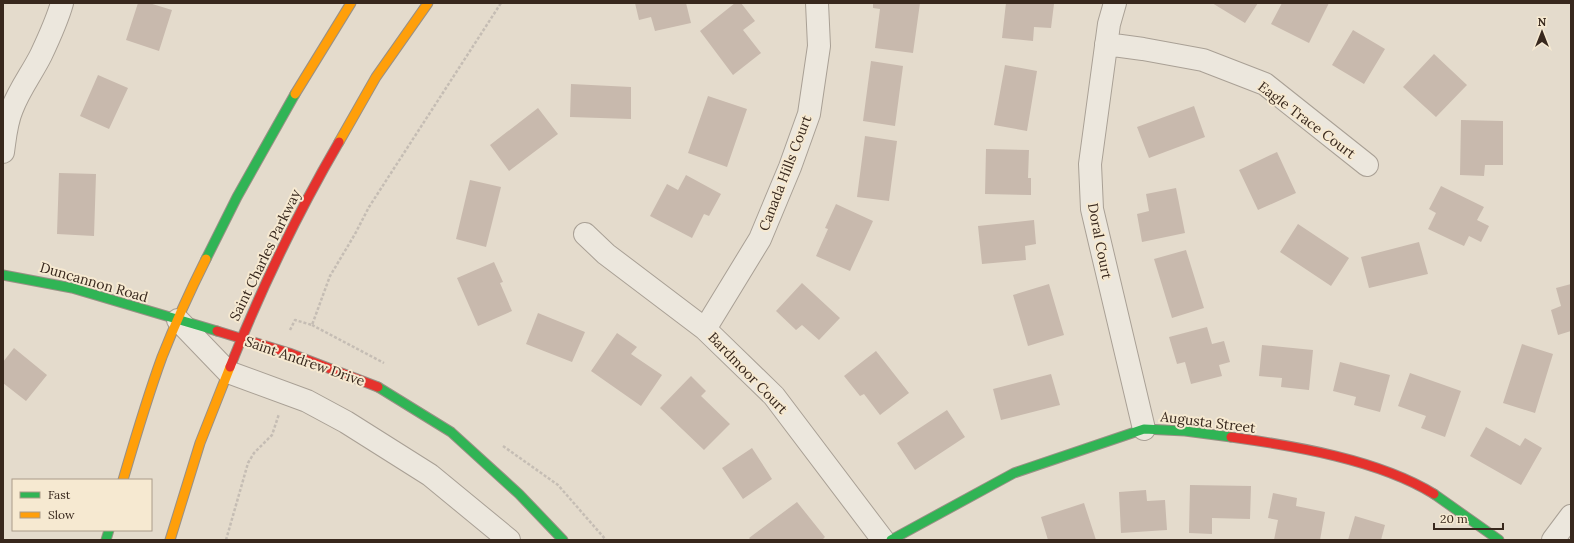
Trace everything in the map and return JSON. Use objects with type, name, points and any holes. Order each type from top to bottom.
[{"type":"street","points":[[3,152],[8,122],[12,109],[25,80],[41,55],[59,15],[62,3]]},
{"type":"street","points":[[123,479],[141,422],[178,320],[228,216],[264,146],[316,57],[351,3]]},
{"type":"street","name":"Saint Charles Parkway","points":[[170,540],[200,443],[241,339],[289,234],[325,166],[376,77],[428,3]]},
{"type":"street","name":"Canada Hills Court","points":[[705,329],[760,239],[790,167],[809,114],[819,46],[817,3]]},
{"type":"street","name":"Doral Court","points":[[1115,3],[1109,24],[1090,164],[1092,209],[1144,429]]},
{"type":"street","name":"Eagle Trace Court","points":[[1106,44],[1143,48],[1203,60],[1265,84],[1367,165]]},
{"type":"street","name":"Bardmoor Court","points":[[584,234],[606,254],[705,329],[774,396],[883,540]]},
{"type":"street","name":"Duncannon Road","points":[[3,275],[72,288],[178,320]]},
{"type":"street","points":[[178,320],[228,372],[307,401],[346,422],[430,475],[509,540]]},
{"type":"street","name":"Saint Andrew Drive","points":[[178,320],[281,351],[379,387],[451,432],[519,494],[563,540]]},
{"type":"street","name":"Augusta Street","points":[[891,540],[1014,473],[1144,429],[1184,431],[1235,438],[1310,451],[1360,463],[1388,472],[1432,493],[1499,540]]},
{"type":"street","points":[[1553,540],[1571,516]]},
{"type":"path","points":[[281,351],[295,320],[312,325],[330,276],[356,234],[369,207],[501,3]]},
{"type":"path","points":[[226,540],[248,463],[254,453],[272,435],[280,412],[264,405],[271,387]]},
{"type":"building","points":[[138,3],[149,3],[172,10],[159,51],[126,40]]},
{"type":"building","points":[[635,3],[686,3],[691,23],[655,31],[651,17],[639,20]]},
{"type":"building","points":[[735,3],[741,3],[755,21],[743,30],[761,53],[733,75],[700,31]]},
{"type":"building","points":[[873,3],[920,3],[913,53],[875,48],[880,9],[873,8]]},
{"type":"building","points":[[1006,3],[1054,4],[1051,28],[1034,27],[1033,41],[1002,38]]},
{"type":"building","points":[[1212,3],[1258,3],[1245,23]]},
{"type":"building","points":[[1282,3],[1329,3],[1309,43],[1271,24]]},
{"type":"building","points":[[1353,30],[1385,49],[1364,84],[1332,65]]},
{"type":"building","points":[[1434,54],[1467,85],[1436,117],[1403,87]]},
{"type":"building","points":[[871,61],[903,66],[895,126],[863,121]]},
{"type":"building","points":[[1005,65],[1037,71],[1027,131],[994,125]]},
{"type":"building","points":[[98,75],[128,88],[109,129],[80,116]]},
{"type":"building","points":[[571,84],[631,87],[631,119],[570,117]]},
{"type":"building","points":[[708,96],[747,109],[727,167],[688,153]]},
{"type":"building","points":[[1194,106],[1205,137],[1149,158],[1137,127]]},
{"type":"building","points":[[538,108],[558,134],[509,171],[490,145]]},
{"type":"building","points":[[1461,120],[1503,121],[1503,165],[1485,165],[1484,176],[1460,175]]},
{"type":"building","points":[[865,136],[897,141],[889,201],[857,197]]},
{"type":"building","points":[[986,149],[1029,150],[1028,178],[1031,178],[1031,195],[985,194]]},
{"type":"building","points":[[1277,152],[1296,193],[1258,210],[1239,170]]},
{"type":"building","points":[[59,173],[96,174],[94,236],[57,234]]},
{"type":"building","points":[[686,175],[721,194],[709,216],[704,214],[692,238],[650,216],[667,184],[678,190]]},
{"type":"building","points":[[470,180],[501,187],[486,247],[456,239]]},
{"type":"building","points":[[1441,186],[1484,207],[1477,220],[1489,226],[1481,242],[1469,236],[1464,246],[1428,229],[1436,213],[1429,209]]},
{"type":"building","points":[[1176,188],[1185,233],[1142,242],[1137,214],[1149,211],[1146,194]]},
{"type":"building","points":[[836,204],[873,221],[850,271],[816,256],[828,229],[825,228]]},
{"type":"building","points":[[1034,220],[1036,244],[1025,246],[1026,260],[982,264],[978,226]]},
{"type":"building","points":[[1298,224],[1349,258],[1331,286],[1280,252]]},
{"type":"building","points":[[1419,242],[1428,274],[1369,288],[1361,257]]},
{"type":"building","points":[[1186,250],[1204,308],[1172,318],[1154,259]]},
{"type":"building","points":[[494,262],[503,282],[500,283],[512,311],[478,326],[457,278]]},
{"type":"building","points":[[802,283],[840,318],[819,340],[802,325],[796,330],[776,311]]},
{"type":"building","points":[[1049,284],[1064,335],[1028,346],[1013,295]]},
{"type":"building","points":[[1571,284],[1571,331],[1558,335],[1551,310],[1561,306],[1556,288]]},
{"type":"building","points":[[538,313],[585,332],[572,362],[526,344]]},
{"type":"building","points":[[1207,327],[1212,344],[1224,341],[1230,362],[1219,365],[1222,376],[1191,384],[1185,362],[1177,364],[1169,337]]},
{"type":"building","points":[[617,333],[637,347],[631,354],[662,375],[641,406],[591,371]]},
{"type":"building","points":[[1522,344],[1553,354],[1535,413],[1503,403]]},
{"type":"building","points":[[1262,345],[1313,350],[1309,390],[1281,387],[1282,378],[1259,376]]},
{"type":"building","points":[[14,348],[47,375],[26,401],[3,383],[3,362]]},
{"type":"building","points":[[876,351],[909,393],[880,415],[864,394],[860,396],[844,376]]},
{"type":"building","points":[[1340,362],[1390,375],[1380,412],[1354,405],[1356,397],[1333,391]]},
{"type":"building","points":[[1410,373],[1461,391],[1445,437],[1421,428],[1426,416],[1398,406]]},
{"type":"building","points":[[1051,374],[1060,405],[1001,420],[993,389]]},
{"type":"building","points":[[691,376],[706,391],[701,396],[730,424],[704,450],[660,408]]},
{"type":"building","points":[[947,410],[965,437],[915,470],[897,443]]},
{"type":"building","points":[[1486,427],[1520,446],[1525,438],[1542,448],[1521,485],[1470,456]]},
{"type":"building","points":[[752,448],[772,479],[743,499],[722,468]]},
{"type":"building","points":[[1190,485],[1251,486],[1250,519],[1212,518],[1212,534],[1189,533]]},
{"type":"building","points":[[1146,490],[1147,501],[1165,500],[1167,530],[1121,533],[1119,492]]},
{"type":"building","points":[[1273,493],[1297,498],[1296,506],[1325,512],[1320,540],[1274,540],[1278,520],[1268,518]]},
{"type":"building","points":[[797,502],[825,537],[822,540],[751,540],[749,538]]},
{"type":"building","points":[[1084,503],[1096,540],[1048,540],[1041,517]]},
{"type":"building","points":[[1355,516],[1385,525],[1381,540],[1348,540]]},
{"type":"traffic: fast","points":[[206,259],[237,197],[295,94]]},
{"type":"traffic: fast","points":[[3,275],[72,288],[217,331]]},
{"type":"traffic: fast","points":[[378,387],[451,432],[519,494],[563,540]]},
{"type":"traffic: fast","points":[[891,540],[1014,473],[1144,429],[1185,431],[1231,437]]},
{"type":"traffic: fast","points":[[1434,494],[1499,540]]},
{"type":"traffic: fast","points":[[106,540],[109,531]]},
{"type":"traffic: slow","points":[[295,94],[351,3]]},
{"type":"traffic: slow","points":[[339,142],[376,77],[428,3]]},
{"type":"traffic: slow","points":[[123,479],[146,403],[162,357],[206,259]]},
{"type":"traffic: slow","points":[[170,540],[200,443],[230,367]]},
{"type":"traffic: jam","points":[[230,367],[280,252],[339,142]]},
{"type":"traffic: jam","points":[[217,331],[289,353],[378,387]]},
{"type":"traffic: jam","points":[[1231,437],[1309,450],[1362,463],[1412,482],[1434,494]]}]
